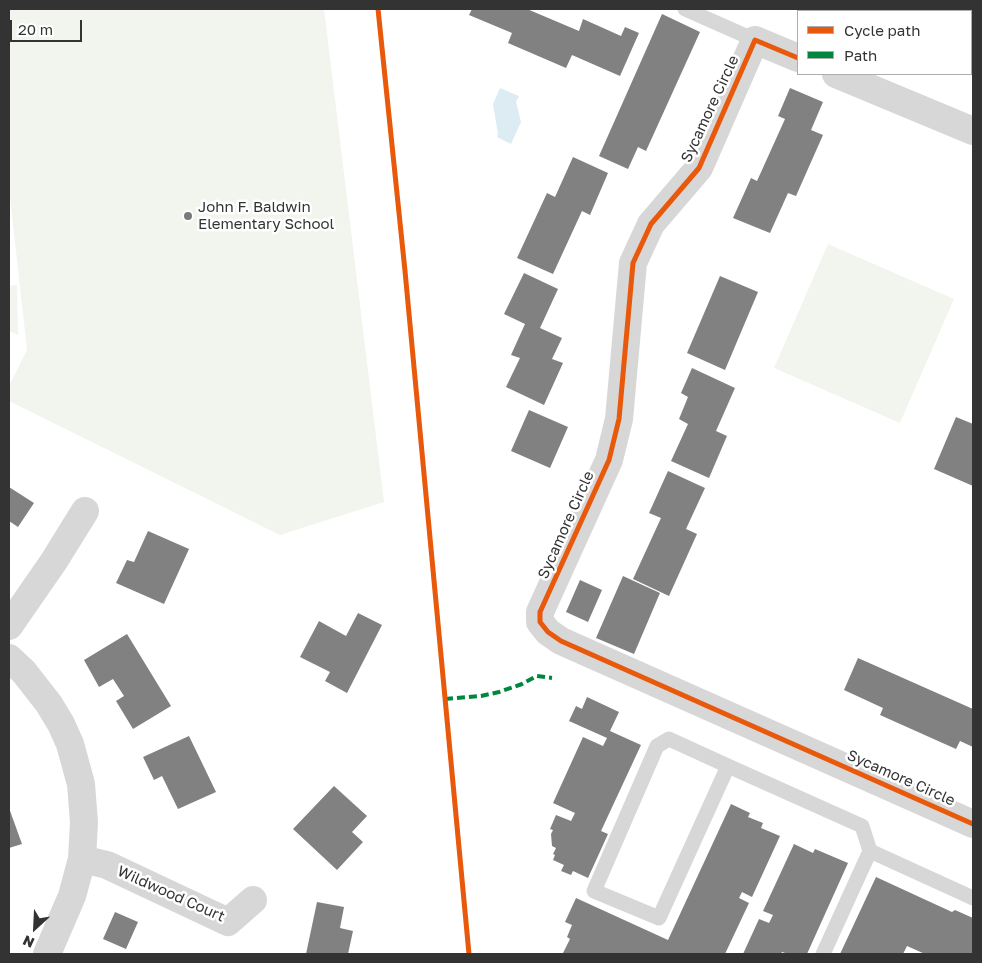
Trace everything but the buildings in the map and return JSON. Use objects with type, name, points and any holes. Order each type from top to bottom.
[{"type":"street","points":[[755,40],[797,58]]},
{"type":"street","name":"Sycamore Circle","points":[[755,40],[699,168],[651,224],[633,263],[619,419],[608,460],[540,612],[540,622],[548,632],[561,641],[973,824]]},
{"type":"street","points":[[838,75],[973,131]]},
{"type":"street","points":[[9,626],[54,562],[85,511]]},
{"type":"street","points":[[9,658],[24,672],[49,704],[70,744],[81,784],[84,822],[82,859],[72,896],[47,954]]},
{"type":"street","name":"Wildwood Court","points":[[82,859],[107,865],[228,922],[253,900]]},
{"type":"lane","points":[[685,9],[755,40]]},
{"type":"lane","points":[[728,766],[659,918],[594,891],[657,746],[669,740],[728,766],[862,826],[870,851],[822,954]]},
{"type":"lane","points":[[870,851],[973,898]]},
{"type":"shaded area","name":"John F. Baldwin Elementary School","points":[[9,9],[324,9],[384,502],[280,535],[9,401],[9,386],[27,350],[9,188]]},
{"type":"shaded area","points":[[500,88],[519,96],[516,102],[521,122],[511,144],[497,137],[493,104]]},
{"type":"shaded area","points":[[828,244],[954,299],[900,423],[774,368]]},
{"type":"shaded area","points":[[17,285],[18,335],[9,331],[9,286]]},
{"type":"marked path","points":[[445,699],[481,696],[499,692],[522,684],[537,676],[552,678]]},
{"type":"cycle path","points":[[378,9],[405,271],[469,954]]},
{"type":"cycle path","points":[[797,58],[755,40],[699,168],[651,224],[633,263],[619,419],[609,460],[540,612],[540,622],[548,632],[561,641],[973,824]]},
{"type":"place","name":"John F. Baldwin Elementary School","points":[[188,216]]}]
